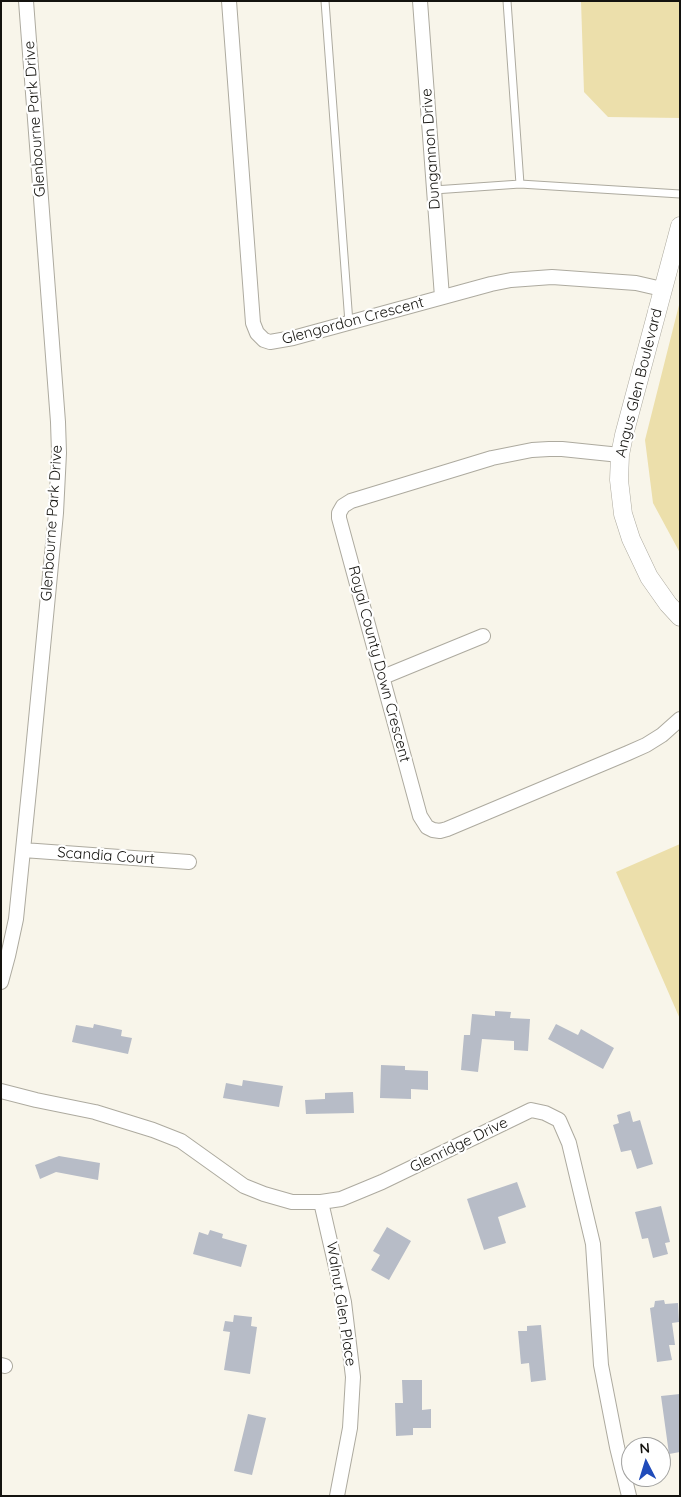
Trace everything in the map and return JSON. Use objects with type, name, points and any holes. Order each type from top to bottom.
[{"type":"street","name":"Glenbourne Park Drive","points":[[1,982],[16,918],[56,513],[59,453],[26,1]]},
{"type":"street","name":"Glengordon Crescent","points":[[229,1],[254,327],[264,340],[270,342],[293,338],[491,284],[534,277],[636,283],[662,289]]},
{"type":"street","name":"Dungannon Drive","points":[[420,1],[442,297]]},
{"type":"street","name":"Angus Glen Boulevard","points":[[680,226],[620,454],[620,491],[623,514],[628,531],[650,577],[680,618]]},
{"type":"street","name":"Royal County Down Crescent","points":[[620,454],[562,449],[532,450],[492,458],[346,504],[341,509],[339,518],[420,816],[426,827],[440,831],[447,829],[637,749],[662,735],[680,720]]},
{"type":"street","points":[[383,678],[483,636]]},
{"type":"street","name":"Scandia Court","points":[[23,850],[189,862]]},
{"type":"street","name":"Glenridge Drive","points":[[1,1091],[95,1112],[153,1130],[181,1141],[244,1186],[292,1202],[321,1202],[341,1199],[382,1182],[532,1110],[545,1113],[560,1120],[569,1143],[593,1244],[601,1364],[616,1447],[629,1496]]},
{"type":"street","name":"Walnut Glen Place","points":[[321,1202],[344,1302],[353,1377],[350,1428],[337,1496]]},
{"type":"lane","points":[[325,1],[349,323]]},
{"type":"lane","points":[[507,1],[520,184]]},
{"type":"lane","points":[[434,190],[520,184],[680,194]]},
{"type":"shaded area","points":[[581,1],[680,1],[680,118],[608,117],[584,92]]},
{"type":"shaded area","points":[[680,301],[680,553],[653,503],[645,440]]},
{"type":"shaded area","points":[[680,844],[680,1019],[616,872]]},
{"type":"building","points":[[495,1011],[511,1012],[510,1018],[530,1019],[528,1051],[514,1050],[514,1041],[482,1039],[478,1072],[461,1070],[464,1035],[470,1035],[472,1014],[495,1016]]},
{"type":"building","points":[[94,1024],[122,1030],[121,1036],[132,1038],[128,1054],[72,1042],[76,1025],[93,1028]]},
{"type":"building","points":[[556,1024],[578,1035],[581,1029],[614,1048],[603,1069],[548,1039]]},
{"type":"building","points":[[381,1065],[405,1066],[405,1070],[428,1071],[428,1090],[411,1089],[411,1099],[380,1098]]},
{"type":"building","points":[[243,1080],[283,1086],[279,1107],[223,1098],[226,1083],[242,1086]]},
{"type":"building","points":[[353,1092],[354,1113],[306,1114],[305,1100],[325,1099],[325,1093]]},
{"type":"building","points":[[630,1111],[633,1122],[640,1120],[653,1164],[637,1169],[631,1150],[621,1152],[613,1125],[619,1123],[617,1115]]},
{"type":"building","points":[[59,1156],[100,1163],[98,1180],[56,1172],[40,1179],[35,1165]]},
{"type":"building","points":[[517,1182],[526,1207],[498,1217],[506,1243],[484,1250],[467,1199]]},
{"type":"building","points":[[661,1206],[670,1242],[665,1243],[668,1254],[653,1258],[648,1238],[642,1239],[635,1212]]},
{"type":"building","points":[[387,1227],[411,1241],[389,1280],[371,1270],[380,1255],[373,1251]]},
{"type":"building","points":[[210,1230],[223,1234],[222,1238],[247,1245],[241,1267],[193,1254],[199,1232],[208,1235]]},
{"type":"building","points":[[664,1300],[665,1304],[678,1303],[679,1322],[672,1323],[675,1345],[669,1345],[672,1360],[657,1362],[650,1308],[654,1307],[655,1301]]},
{"type":"building","points":[[234,1315],[252,1317],[251,1326],[257,1327],[250,1374],[224,1370],[230,1332],[223,1331],[225,1321],[233,1322]]},
{"type":"building","points":[[541,1325],[546,1380],[531,1382],[529,1363],[521,1364],[518,1331],[527,1331],[527,1326]]},
{"type":"building","points":[[402,1380],[422,1380],[422,1410],[431,1409],[431,1428],[413,1428],[413,1435],[396,1436],[395,1403],[403,1403]]},
{"type":"building","points":[[680,1394],[680,1452],[671,1454],[671,1437],[667,1437],[661,1396]]},
{"type":"building","points":[[248,1414],[266,1418],[252,1475],[234,1471]]}]
